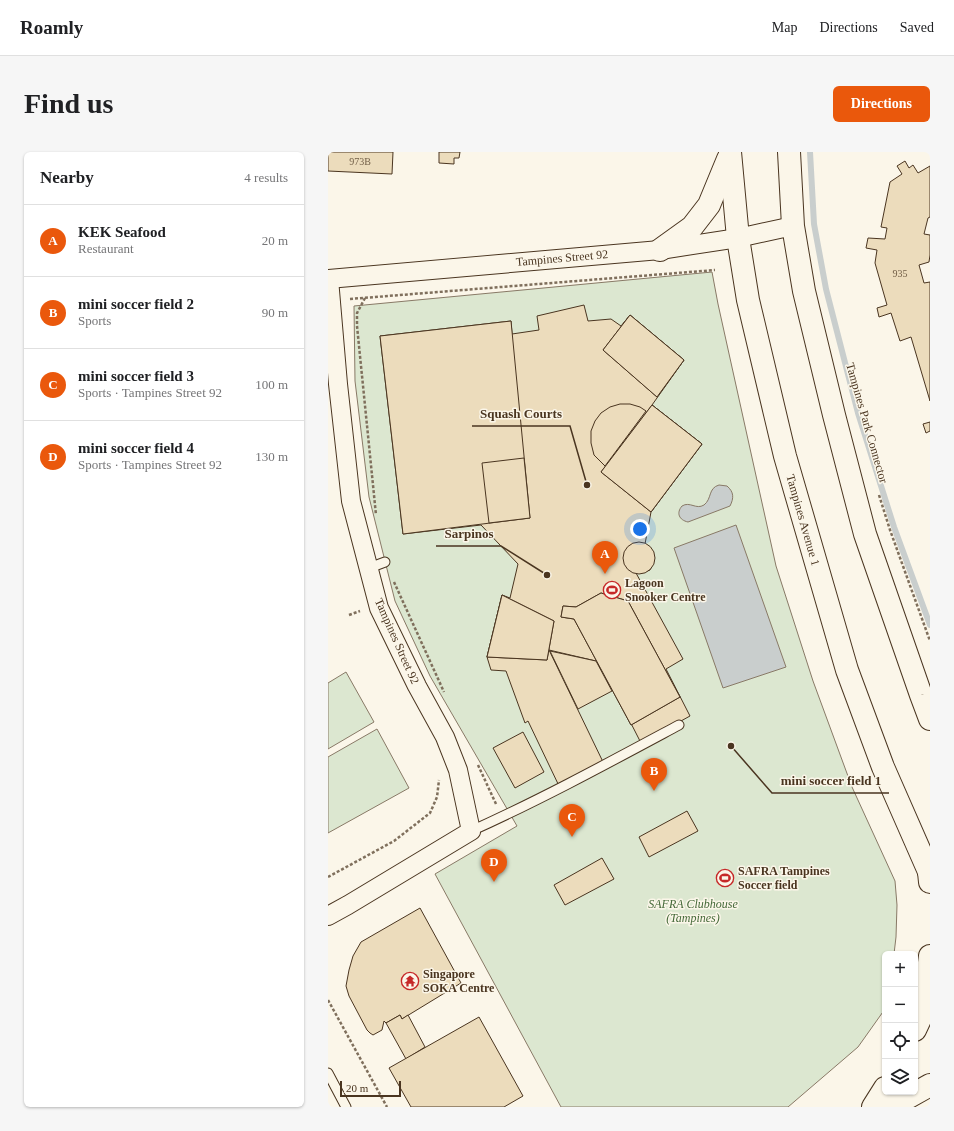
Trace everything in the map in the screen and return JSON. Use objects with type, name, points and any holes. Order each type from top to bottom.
[{"type":"main road","name":"Tampines Avenue 1","points":[[730,152],[738,238],[748,300],[785,456],[846,670],[883,768],[930,876]]},
{"type":"main road","points":[[660,250],[692,227],[709,205],[720,181],[730,152]]},
{"type":"main road","points":[[789,152],[793,226],[806,299],[834,415],[866,534],[918,688],[930,719]]},
{"type":"main road","points":[[918,1024],[921,1017],[930,956]]},
{"type":"main road","points":[[891,1107],[930,1085]]},
{"type":"main road","points":[[873,1107],[882,1093]]},
{"type":"street","name":"Tampines Street 92","points":[[471,831],[458,770],[445,737],[417,686],[379,608],[377,565],[351,502],[328,279],[660,250],[738,238],[793,226]]},
{"type":"street","points":[[328,916],[471,831]]},
{"type":"lane","points":[[471,831],[510,814],[679,725]]},
{"type":"lane","points":[[328,1073],[346,1107]]},
{"type":"path","points":[[331,302],[715,270]]},
{"type":"path","points":[[365,298],[357,313],[357,326],[376,517]]},
{"type":"path","name":"Tampines Park Connector","points":[[878,492],[930,641]]},
{"type":"path","points":[[349,615],[364,609]]},
{"type":"path","points":[[328,877],[394,841],[430,813],[437,797],[439,779]]},
{"type":"path","points":[[328,1000],[387,1107]]},
{"type":"green space","name":"SAFRA Clubhouse (Tampines)","points":[[712,272],[776,566],[813,681],[852,787],[895,881],[897,905],[896,937],[894,951],[882,951],[882,1013],[858,1047],[788,1107],[561,1107],[435,874],[517,826],[430,676],[395,601],[369,497],[355,381],[354,306]]},
{"type":"green space","points":[[346,672],[374,722],[328,749],[328,683]]},
{"type":"green space","points":[[377,729],[409,788],[328,833],[328,757]]},
{"type":"shaded area","points":[[719,485],[727,486],[731,491],[733,498],[730,506],[688,522],[682,520],[679,516],[679,511],[682,506],[688,504],[698,507],[704,505],[713,489]]},
{"type":"shaded area","points":[[736,525],[786,667],[723,688],[674,548]]},
{"type":"building","points":[[328,152],[393,152],[392,174],[328,171]]},
{"type":"building","points":[[439,152],[460,152],[459,158],[454,158],[454,164],[439,163]]},
{"type":"building","points":[[905,161],[909,168],[913,165],[918,173],[930,166],[930,217],[928,218],[924,234],[930,235],[930,255],[929,262],[919,265],[924,283],[930,282],[930,401],[911,337],[900,341],[891,313],[879,317],[877,308],[887,305],[875,263],[877,250],[866,248],[868,238],[885,239],[887,228],[881,227],[890,182],[902,174],[897,166]]},
{"type":"building","points":[[584,305],[588,321],[611,319],[621,326],[630,315],[684,360],[652,405],[702,444],[651,512],[645,544],[653,551],[654,561],[650,570],[636,573],[683,659],[666,669],[690,716],[641,743],[614,690],[596,661],[549,650],[604,764],[560,788],[528,721],[525,723],[506,671],[491,670],[487,657],[502,595],[510,598],[518,564],[481,525],[403,534],[380,336],[511,321],[512,334],[539,330],[537,316]]},
{"type":"building","points":[[630,315],[684,360],[657,397],[603,350]]},
{"type":"building","points":[[630,315],[684,360],[657,397],[603,350]]},
{"type":"building","points":[[511,321],[530,518],[403,534],[380,336]]},
{"type":"building","points":[[620,404],[630,404],[640,407],[646,411],[605,466],[594,455],[591,443],[591,431],[595,421],[601,413],[610,407]]},
{"type":"building","points":[[652,405],[702,444],[651,512],[601,472]]},
{"type":"building","points":[[652,405],[702,444],[651,512],[601,472]]},
{"type":"building","points":[[930,422],[930,431],[926,433],[923,424]]},
{"type":"building","points":[[524,458],[530,518],[489,523],[482,463]]},
{"type":"building","points":[[639,542],[650,547],[655,558],[650,569],[639,574],[628,569],[623,558],[628,547]]},
{"type":"building","points":[[601,593],[628,601],[680,697],[631,725],[574,619],[561,617],[563,606],[576,607]]},
{"type":"building","points":[[601,593],[628,601],[680,697],[631,725],[574,619],[561,617],[563,606],[576,607]]},
{"type":"building","points":[[502,595],[554,621],[547,660],[487,657]]},
{"type":"building","points":[[502,595],[554,621],[547,660],[487,657]]},
{"type":"building","points":[[550,651],[596,661],[612,691],[578,709]]},
{"type":"building","points":[[523,732],[544,772],[515,788],[493,748]]},
{"type":"building","points":[[687,811],[698,831],[649,857],[639,837]]},
{"type":"building","points":[[602,858],[614,879],[565,905],[554,885]]},
{"type":"building","points":[[420,908],[461,983],[402,1019],[400,1015],[386,1023],[384,1021],[382,1030],[373,1035],[367,1030],[349,996],[346,986],[353,956],[361,942]]},
{"type":"building","points":[[400,1015],[402,1019],[408,1015],[425,1047],[406,1059],[386,1023]]},
{"type":"building","points":[[479,1017],[523,1096],[504,1107],[411,1107],[389,1068]]},
{"type":"waterway","points":[[810,152],[814,224],[826,289],[858,413],[894,527],[930,625]]},
{"type":"place","name":"Squash Courts","points":[[587,485]]},
{"type":"place","name":"KEK Seafood","points":[[605,574]]},
{"type":"place","name":"Sarpinos","points":[[547,575]]},
{"type":"place","name":"Lagoon Snooker Centre","points":[[612,590]]},
{"type":"place","name":"mini soccer field 1","points":[[731,746]]},
{"type":"place","name":"mini soccer field 2","points":[[654,791]]},
{"type":"place","name":"mini soccer field 3","points":[[572,837]]},
{"type":"place","name":"SAFRA Tampines Soccer field","points":[[725,878]]},
{"type":"place","name":"mini soccer field 4","points":[[494,882]]},
{"type":"place","name":"Singapore SOKA Centre","points":[[410,981]]}]
